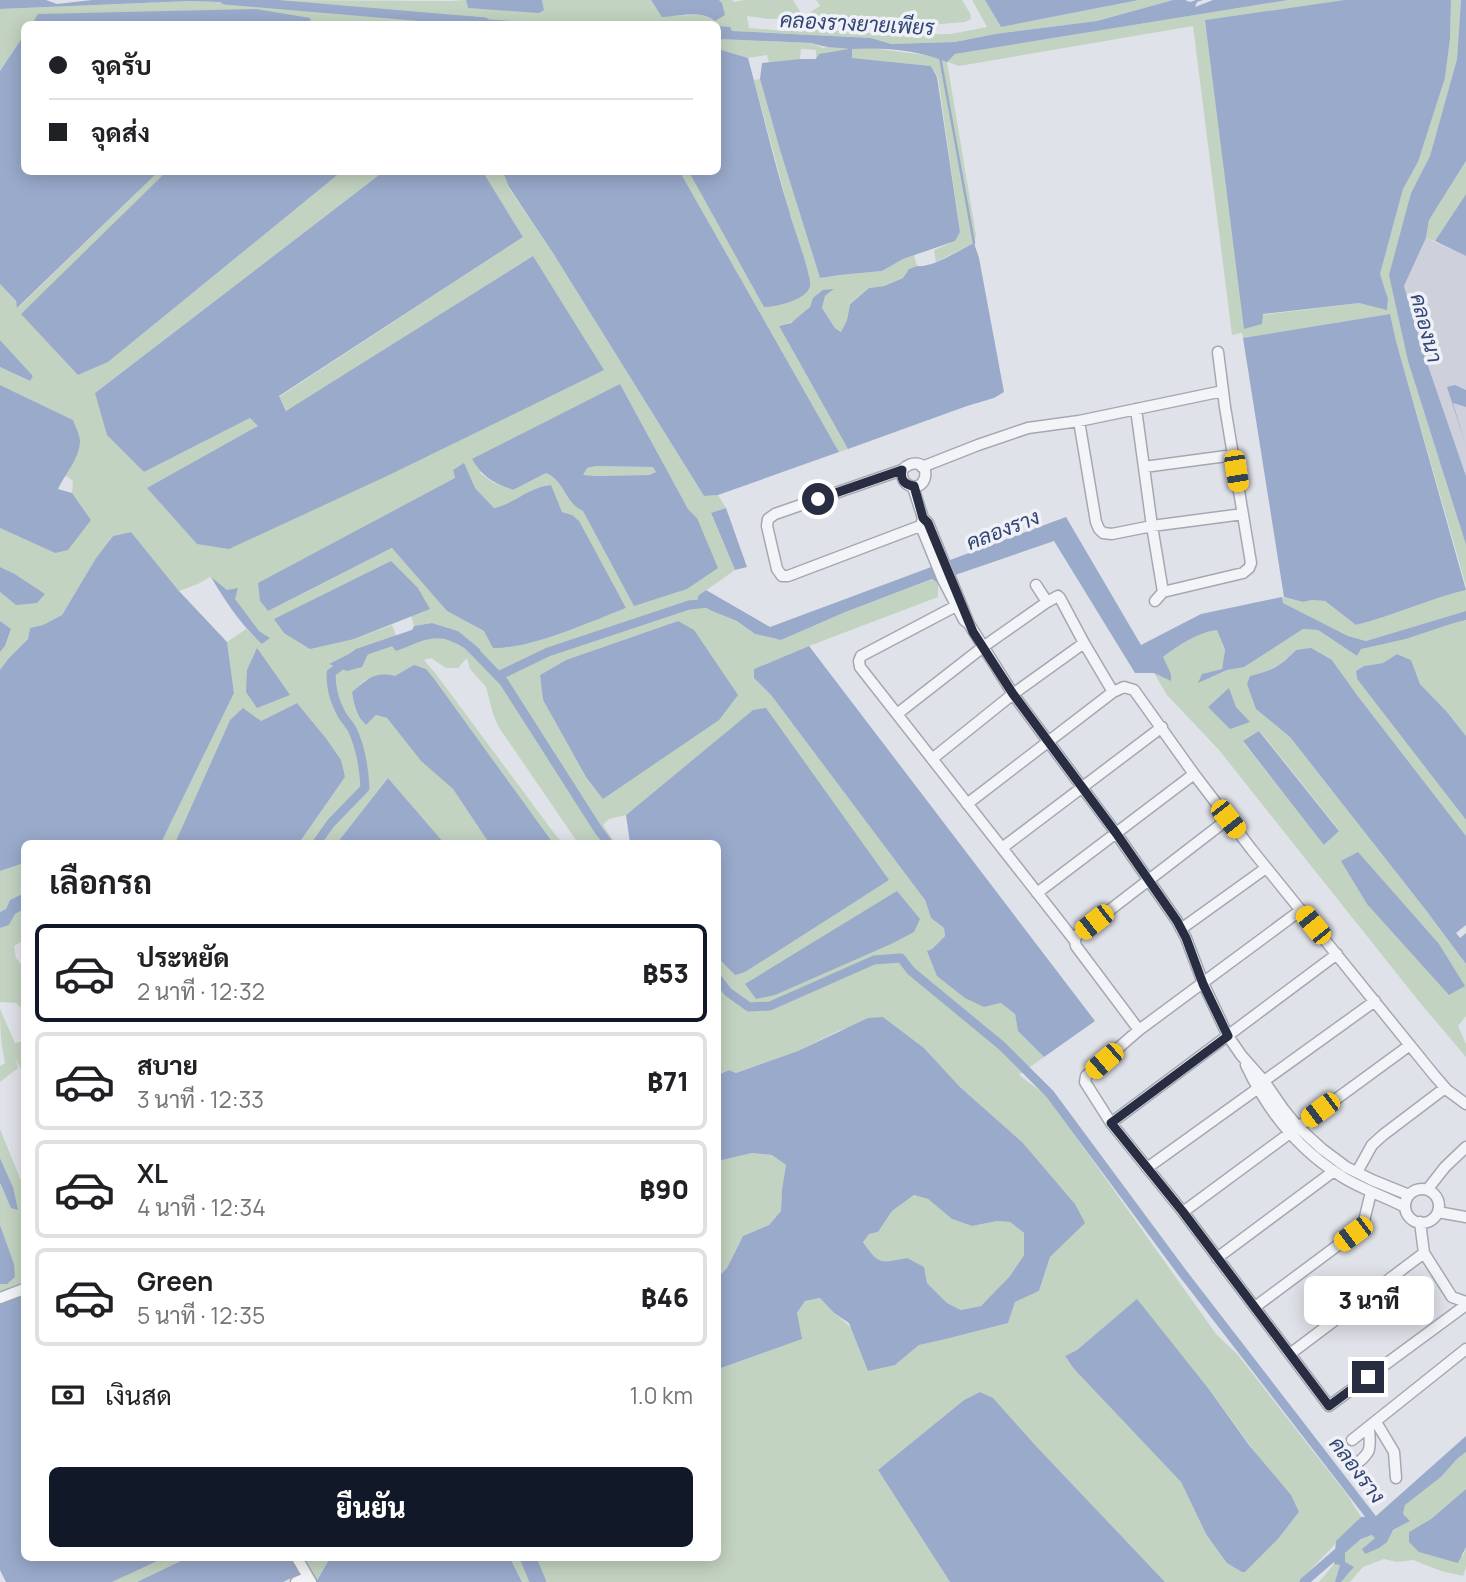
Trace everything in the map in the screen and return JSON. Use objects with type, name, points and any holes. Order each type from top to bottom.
[{"type":"street","points":[[1155,601],[1163,592],[1243,573],[1251,563],[1218,352]]},
{"type":"street","points":[[922,467],[1028,428],[1079,421],[1223,391]]},
{"type":"street","points":[[1136,409],[1163,592]]},
{"type":"street","points":[[1079,421],[1096,522],[1103,533],[1112,534],[1243,514]]},
{"type":"street","points":[[1143,467],[1234,455]]},
{"type":"street","points":[[902,470],[903,481],[909,486],[917,486],[923,481],[925,474],[922,467],[912,463],[902,470],[775,514],[768,519],[767,526],[777,569],[782,576],[788,576],[924,522]]},
{"type":"street","points":[[914,486],[939,561],[969,624],[1013,694],[1116,833],[1181,929],[1228,1036],[1261,1085],[1277,1119],[1346,1167],[1409,1195]]},
{"type":"street","points":[[947,579],[956,606],[969,624]]},
{"type":"street","points":[[1036,584],[1047,602]]},
{"type":"street","points":[[897,714],[983,647],[1058,596],[1113,692]]},
{"type":"street","points":[[956,606],[861,656],[860,667],[1074,941],[1139,1030]]},
{"type":"street","points":[[932,759],[1013,694],[1084,643]]},
{"type":"street","points":[[967,804],[1113,692],[1124,687],[1134,690],[1194,774],[1266,867],[1445,1088],[1466,1104]]},
{"type":"street","points":[[1002,848],[1162,727]]},
{"type":"street","points":[[1037,893],[1194,774]]},
{"type":"street","points":[[1074,941],[1076,936],[1228,819]]},
{"type":"street","points":[[1181,929],[1266,867]]},
{"type":"street","points":[[1301,910],[1139,1030],[1086,1076],[1085,1082],[1111,1123],[1183,1212],[1329,1406],[1466,1303],[1452,1297],[1424,1253],[1420,1222]]},
{"type":"street","points":[[1111,1123],[1337,954]]},
{"type":"street","points":[[1147,1168],[1375,1001]]},
{"type":"street","points":[[1183,1212],[1410,1045]]},
{"type":"street","points":[[1357,1172],[1372,1145],[1445,1088]]},
{"type":"street","points":[[1294,1130],[1316,1158],[1371,1192],[1405,1207],[1410,1217],[1420,1222],[1430,1220],[1439,1207],[1436,1196],[1427,1190],[1416,1190],[1409,1195],[1405,1207]]},
{"type":"street","points":[[1427,1190],[1445,1167],[1466,1147]]},
{"type":"street","points":[[1217,1258],[1334,1171]]},
{"type":"street","points":[[1255,1307],[1353,1234],[1364,1221],[1371,1192]]},
{"type":"street","points":[[1438,1212],[1466,1217]]},
{"type":"street","points":[[1290,1354],[1424,1253]]},
{"type":"street","points":[[0,1298],[21,1291]]},
{"type":"street","points":[[1352,1440],[1466,1349]]},
{"type":"street","points":[[1355,1465],[1369,1452],[1372,1424]]},
{"type":"street","points":[[1372,1424],[1394,1452],[1396,1478]]},
{"type":"street","points":[[296,1582],[309,1579],[299,1561]]},
{"type":"shaded area","points":[[1426,238],[1466,256],[1466,476],[1404,286]]},
{"type":"green space","points":[[247,0],[466,0],[468,8],[544,10],[542,0],[651,0],[662,16],[711,17],[722,3],[719,0],[793,0],[811,29],[899,35],[951,34],[987,27],[972,0],[985,0],[1001,27],[1139,0],[1173,0],[1097,21],[955,42],[891,44],[871,38],[732,31],[730,27],[721,26],[721,21],[514,21],[473,16],[481,21],[251,21],[39,14],[34,21],[21,21],[21,40],[0,71],[0,9],[190,1],[249,3]],"holes":[[[747,16],[769,19],[804,18],[801,30],[787,31],[749,28]]]},
{"type":"green space","points":[[816,0],[962,0],[971,19],[965,22],[917,26],[816,20],[809,13],[820,6]]},
{"type":"green space","points":[[1288,0],[1344,0],[1205,20],[1261,324],[1262,315],[1359,303],[1387,309],[1388,299],[1380,274],[1403,189],[1418,162],[1445,78],[1451,0],[1461,0],[1457,59],[1430,156],[1411,193],[1390,275],[1408,361],[1466,545],[1466,586],[1390,314],[1243,338],[1242,333],[1232,335],[1193,26],[959,66],[947,62],[976,235],[974,243],[936,262],[934,250],[955,241],[960,232],[938,77],[931,66],[852,58],[852,50],[816,59],[816,50],[801,49],[800,59],[769,63],[767,55],[748,58],[721,50],[721,39],[812,43],[823,48],[871,48],[933,56],[947,61],[955,54]]},
{"type":"green space","points":[[760,79],[820,278],[882,271],[914,255],[917,266],[909,269],[903,278],[869,288],[850,303],[847,320],[841,332],[835,328],[822,308],[825,296],[833,290],[814,298],[805,313],[795,320],[779,326],[848,449],[839,452],[682,175],[691,175],[764,306],[793,300],[809,275],[754,80]]},
{"type":"green space","points":[[1466,161],[1466,194],[1435,241],[1426,238],[1429,220]]},
{"type":"green space","points":[[155,175],[169,175],[78,375],[108,362],[337,175],[379,175],[95,393],[144,472],[250,418],[259,426],[197,544],[533,256],[287,411],[279,397],[523,237],[485,175],[504,175],[509,188],[553,253],[704,496],[718,495],[726,508],[711,514],[735,570],[698,596],[712,611],[737,621],[755,634],[781,640],[933,579],[938,583],[938,597],[754,669],[754,678],[771,695],[925,900],[931,918],[944,928],[945,936],[932,949],[984,1007],[1001,1003],[1015,1014],[1018,1031],[1044,1057],[1019,1075],[1047,1096],[1216,1334],[1238,1355],[1348,1496],[1361,1517],[1299,1582],[1165,1582],[993,1399],[980,1392],[964,1400],[878,1470],[950,1582],[522,1582],[512,1561],[721,1561],[721,1368],[734,1363],[797,1313],[805,1301],[820,1298],[895,1365],[919,1345],[1008,1323],[1015,1302],[1039,1291],[1050,1257],[1084,1223],[1075,1204],[1023,1143],[960,1087],[924,1048],[883,1017],[838,1031],[798,1051],[736,1073],[729,1070],[721,1074],[721,961],[735,975],[753,710],[626,815],[609,819],[603,825],[613,840],[576,840],[498,726],[486,687],[470,669],[467,658],[458,668],[446,668],[431,658],[424,660],[560,840],[551,840],[435,680],[395,676],[365,680],[352,692],[357,714],[366,725],[376,715],[387,718],[421,761],[453,789],[487,840],[441,840],[388,778],[339,840],[301,840],[345,777],[325,737],[297,703],[261,721],[230,720],[176,840],[162,840],[234,693],[227,642],[246,629],[262,644],[270,638],[259,631],[227,590],[210,577],[179,591],[131,532],[113,536],[96,558],[62,615],[43,625],[30,628],[28,639],[0,670],[0,652],[11,630],[0,621],[0,592],[16,605],[13,573],[0,567],[0,528],[55,553],[91,520],[72,493],[73,481],[65,475],[76,457],[73,420],[0,385],[0,367],[29,381],[33,376],[0,340],[0,284],[18,308]],"holes":[[[620,384],[688,509],[697,518],[634,605],[583,511],[572,503],[552,476],[546,473],[513,490],[494,483],[480,473]],[[453,470],[494,508],[536,488],[550,485],[562,512],[572,515],[626,608],[542,639],[506,648],[484,631],[447,611],[393,548],[268,611],[260,601],[455,478]],[[418,588],[429,609],[411,616],[414,626],[432,623],[458,631],[481,650],[473,654],[455,641],[435,637],[417,643],[392,646],[396,636],[392,625],[354,639],[274,619]],[[678,621],[586,777],[543,700],[540,675],[566,660]],[[1137,1300],[1208,1388],[1299,1512],[1278,1539],[1245,1571],[1206,1534],[1181,1482],[1074,1369],[1065,1356],[1077,1350]]]},
{"type":"green space","points":[[653,467],[656,472],[649,475],[582,475],[587,468]]},
{"type":"green space","points":[[1466,590],[1466,611],[1366,641],[1348,636],[1283,603],[1282,597],[1303,602],[1325,601],[1356,625]]},
{"type":"green space","points":[[1466,620],[1466,736],[1420,684],[1411,660],[1397,654],[1383,663],[1364,666],[1356,671],[1357,679],[1466,820],[1466,836],[1332,660],[1296,650],[1275,667],[1250,676],[1256,709],[1290,737],[1466,964],[1466,1016],[1458,1026],[1466,1044],[1466,1057],[1219,750],[1167,695],[1154,673],[1171,680],[1171,674],[1162,658],[1181,644],[1217,630],[1225,651],[1222,669],[1203,674],[1199,682],[1244,666],[1303,629],[1318,630],[1357,656],[1360,649],[1406,639]],"holes":[[[1229,689],[1236,707],[1208,707]],[[1260,731],[1339,830],[1325,845],[1243,742]]]},
{"type":"green space","points":[[21,864],[21,894],[10,900],[6,909],[0,912],[0,871]]},
{"type":"green space","points":[[21,911],[21,942],[14,946],[16,958],[21,964],[21,1008],[16,1003],[0,1002],[0,928],[9,925],[15,914]]},
{"type":"green space","points":[[0,1009],[15,1043],[21,1042],[21,1070],[15,1057],[18,1068],[0,1082],[0,1066],[5,1063]]},
{"type":"green space","points":[[0,1129],[21,1181],[21,1287],[0,1295],[0,1284],[7,1284],[14,1264],[0,1225],[0,1184],[11,1207],[13,1187],[0,1158]]},
{"type":"green space","points":[[752,1153],[772,1155],[786,1165],[781,1211],[769,1225],[743,1236],[727,1268],[721,1273],[721,1160]]},
{"type":"green space","points":[[914,1195],[928,1199],[952,1219],[972,1226],[997,1221],[1010,1222],[1024,1233],[1024,1255],[1010,1276],[981,1306],[961,1310],[947,1303],[907,1258],[881,1260],[873,1255],[863,1242],[868,1234],[878,1232],[892,1211]]},
{"type":"green space","points":[[1466,1452],[1466,1489],[1431,1519],[1409,1532],[1463,1556],[1466,1547],[1463,1576],[1413,1560],[1397,1562],[1384,1559],[1363,1567],[1350,1582],[1341,1582],[1351,1571],[1345,1562],[1345,1553],[1361,1539],[1373,1535],[1375,1538],[1362,1549],[1409,1521],[1403,1514],[1405,1505],[1441,1477]]},
{"type":"green space","points":[[158,1561],[181,1561],[137,1582],[112,1582]]},
{"type":"green space","points":[[304,1561],[328,1561],[316,1581]]},
{"type":"green space","points":[[1334,1564],[1341,1565],[1337,1580],[1319,1582]]},
{"type":"water","points":[[0,0],[46,0],[57,4],[92,0],[247,0],[250,3],[190,1],[0,9]]},
{"type":"water","points":[[466,0],[542,0],[544,10],[539,13],[468,8]]},
{"type":"water","points":[[651,0],[719,0],[725,15],[715,21],[697,15],[662,17]]},
{"type":"water","points":[[985,0],[1139,0],[1001,27]]},
{"type":"water","points":[[1173,0],[1203,0],[1197,2],[1195,7],[1213,0],[1288,0],[955,54],[947,62],[900,50],[852,49],[852,58],[931,66],[937,77],[960,232],[955,241],[903,259],[882,271],[820,278],[760,79],[762,63],[816,59],[819,54],[849,49],[812,43],[721,39],[721,26],[730,27],[732,31],[871,38],[891,44],[955,42],[1097,21]]},
{"type":"water","points":[[1344,0],[1451,0],[1445,78],[1418,162],[1403,189],[1380,274],[1388,299],[1387,310],[1359,303],[1263,314],[1262,324],[1244,329],[1205,20]]},
{"type":"water","points":[[1461,0],[1466,0],[1466,161],[1429,220],[1426,238],[1404,286],[1466,476],[1466,545],[1408,361],[1389,275],[1411,193],[1430,156],[1457,59]]},
{"type":"water","points":[[256,9],[310,18],[311,21],[34,21],[38,14]]},
{"type":"water","points":[[471,16],[514,21],[476,21]]},
{"type":"water","points":[[21,40],[21,175],[155,175],[17,308],[16,301],[0,284],[0,71]]},
{"type":"water","points":[[721,50],[748,58],[810,281],[808,291],[797,299],[764,307],[691,175],[721,175]]},
{"type":"water","points":[[163,175],[337,175],[108,362],[78,375],[21,314]]},
{"type":"water","points":[[379,175],[485,175],[523,237],[279,396],[286,411],[533,256],[604,370],[387,476],[229,549],[197,544],[147,488],[258,426],[250,418],[144,472],[107,435],[95,393]]},
{"type":"water","points":[[504,175],[682,175],[839,452],[718,495],[704,496],[509,187]]},
{"type":"water","points":[[1466,194],[1466,256],[1435,241]]},
{"type":"water","points":[[974,243],[1004,392],[994,398],[848,449],[779,326],[791,323],[810,307],[813,298],[823,290],[834,289],[825,296],[822,308],[835,328],[841,332],[850,304],[869,288],[884,286],[903,278],[909,269],[938,261]]},
{"type":"water","points":[[1390,314],[1466,590],[1356,625],[1325,601],[1303,602],[1284,597],[1243,338]]},
{"type":"water","points":[[0,340],[33,376],[30,381],[0,367]]},
{"type":"water","points":[[620,384],[688,509],[697,518],[718,568],[687,589],[634,606],[583,511],[572,503],[552,476],[546,473],[513,490],[489,479],[472,459]],"holes":[[[596,466],[653,467],[656,472],[649,475],[583,475],[587,468]]]},
{"type":"water","points":[[0,385],[73,420],[79,436],[79,448],[58,489],[72,493],[91,520],[68,550],[55,553],[0,528]]},
{"type":"water","points":[[1455,385],[1466,390],[1466,407],[1453,403],[1466,446],[1447,387]]},
{"type":"water","points":[[464,463],[475,488],[494,508],[536,488],[551,485],[562,512],[579,521],[626,608],[542,639],[493,648],[484,631],[447,611],[392,548],[268,611],[260,601],[258,583],[455,478],[453,470]]},
{"type":"water","points":[[726,508],[747,567],[735,570],[711,513]]},
{"type":"water","points":[[1066,517],[1141,645],[1201,614],[1282,597],[1283,603],[1348,636],[1366,641],[1466,611],[1466,620],[1406,639],[1361,649],[1357,656],[1318,630],[1303,629],[1244,667],[1227,670],[1198,683],[1202,674],[1222,669],[1225,650],[1217,630],[1188,640],[1163,657],[1171,674],[1171,681],[1154,673],[1135,673],[1054,541],[938,583],[932,579],[781,640],[755,634],[737,621],[698,603],[698,596],[706,590],[770,627]]},
{"type":"water","points":[[131,532],[179,591],[227,642],[234,693],[162,840],[21,840],[21,864],[0,871],[0,670],[28,639],[30,628],[43,625],[62,615],[96,558],[113,536]]},
{"type":"water","points":[[391,561],[418,588],[430,609],[354,639],[310,649],[284,633],[274,619]]},
{"type":"water","points":[[0,567],[45,594],[37,603],[16,605],[0,592]]},
{"type":"water","points":[[211,577],[227,590],[238,588],[235,599],[259,631],[270,638],[262,644],[254,636]]},
{"type":"water","points":[[0,621],[11,629],[0,652]]},
{"type":"water","points":[[678,621],[694,630],[738,695],[719,720],[603,799],[586,777],[543,700],[540,675],[566,660]]},
{"type":"water","points":[[432,623],[458,631],[481,650],[473,654],[452,641],[436,638],[396,651],[392,646],[410,634],[414,626]]},
{"type":"water","points":[[809,646],[1095,1021],[1044,1057],[1018,1031],[1015,1014],[1001,1003],[984,1007],[965,998],[937,976],[927,951],[945,936],[944,928],[931,918],[925,900],[771,695],[754,678],[754,669]]},
{"type":"water","points":[[257,648],[290,695],[257,708],[246,692],[247,670]]},
{"type":"water","points":[[1311,648],[1332,660],[1466,836],[1466,925],[1456,933],[1460,938],[1466,933],[1466,964],[1290,737],[1256,709],[1247,684],[1250,676],[1275,667],[1296,650]]},
{"type":"water","points":[[355,651],[368,654],[362,667],[347,671],[329,664]]},
{"type":"water","points":[[1397,654],[1411,660],[1420,684],[1466,736],[1466,820],[1357,679],[1356,671],[1364,666],[1383,663]]},
{"type":"water","points":[[414,665],[426,669],[551,840],[487,840],[453,789],[421,761],[387,718],[376,715],[366,725],[363,722],[356,710],[352,692],[372,677],[395,676]]},
{"type":"water","points":[[1229,688],[1236,707],[1250,722],[1230,729],[1208,707]]},
{"type":"water","points":[[297,703],[341,760],[345,777],[301,840],[176,840],[230,720],[243,708],[261,721]]},
{"type":"water","points":[[766,708],[889,880],[745,972],[735,975],[721,961],[721,840],[630,840],[626,815],[753,710]]},
{"type":"water","points":[[1259,731],[1339,831],[1324,845],[1243,741]]},
{"type":"water","points":[[388,778],[441,840],[339,840]]},
{"type":"water","points":[[1358,852],[1439,944],[1465,986],[1449,995],[1367,904],[1341,861]]},
{"type":"water","points":[[897,891],[920,919],[914,932],[775,995],[756,999],[745,984]]},
{"type":"water","points":[[21,894],[21,911],[15,914],[9,925],[0,928],[0,912],[6,909],[10,900]]},
{"type":"water","points":[[883,1017],[924,1048],[960,1087],[1023,1143],[1075,1204],[1085,1223],[1050,1257],[1039,1291],[1015,1302],[1008,1323],[919,1345],[895,1365],[868,1371],[849,1323],[834,1313],[820,1298],[805,1301],[797,1313],[802,1339],[721,1368],[721,1274],[727,1268],[743,1236],[769,1225],[781,1211],[786,1165],[772,1155],[752,1153],[721,1160],[721,1074],[729,1070],[736,1073],[798,1051],[868,1018]],"holes":[[[914,1195],[928,1199],[952,1219],[972,1226],[997,1221],[1010,1222],[1024,1233],[1024,1255],[1010,1276],[981,1306],[961,1310],[947,1303],[927,1283],[924,1267],[907,1258],[881,1260],[873,1255],[863,1242],[869,1234],[878,1232],[892,1211]]]},
{"type":"water","points":[[0,1158],[13,1187],[18,1210],[11,1208],[0,1183]]},
{"type":"water","points":[[0,1225],[14,1264],[15,1277],[7,1284],[0,1284]]},
{"type":"water","points":[[21,1296],[21,1561],[158,1561],[112,1582],[6,1582],[0,1570],[0,1304]]},
{"type":"water","points":[[1137,1299],[1208,1388],[1249,1445],[1291,1495],[1299,1512],[1278,1539],[1245,1572],[1227,1563],[1206,1534],[1181,1482],[1074,1369],[1065,1356],[1077,1350]]},
{"type":"water","points":[[980,1392],[993,1398],[1165,1582],[950,1582],[878,1470],[964,1400]]},
{"type":"water","points":[[1466,1436],[1466,1452],[1441,1477],[1405,1505],[1403,1514],[1410,1521],[1393,1530],[1387,1542],[1379,1548],[1365,1554],[1362,1549],[1375,1538],[1372,1535],[1361,1539],[1345,1553],[1345,1562],[1354,1567],[1341,1582],[1335,1582],[1340,1565],[1334,1564],[1336,1541],[1361,1517],[1376,1516]]},
{"type":"water","points":[[1466,1489],[1466,1547],[1458,1563],[1419,1552],[1409,1542],[1409,1532],[1431,1519]]},
{"type":"water","points":[[181,1561],[293,1561],[300,1574],[283,1582],[137,1582]]},
{"type":"water","points":[[328,1561],[512,1561],[522,1582],[316,1582]]},
{"type":"waterway","name":"คลองรางยายเพียร","points":[[225,0],[473,21]]},
{"type":"waterway","points":[[940,57],[974,243]]},
{"type":"waterway","name":"คลองราง","points":[[498,676],[548,652],[689,605],[709,603]]},
{"type":"waterway","name":"คลองราง","points":[[319,840],[331,823],[365,788],[358,743],[337,704],[331,673],[358,653],[414,634]]},
{"type":"waterway","name":"คลองราง","points":[[469,646],[504,682],[606,840]]},
{"type":"waterway","name":"คลองราง","points":[[721,983],[728,992],[749,1007],[770,1006],[874,960],[901,958],[911,971],[1002,1046],[1050,1094],[1181,1271],[1374,1521]]},
{"type":"waterway","points":[[1304,1582],[1342,1549]]},
{"type":"waterway","points":[[529,1561],[538,1582]]},
{"type":"route","points":[[818,499],[902,470],[903,481],[914,486],[923,518],[928,523],[973,632],[1013,694],[1177,921],[1228,1036],[1111,1123],[1183,1212],[1329,1406],[1368,1377]]},
{"type":"water label","name":"คลองนา","points":[[1426,328]]}]
